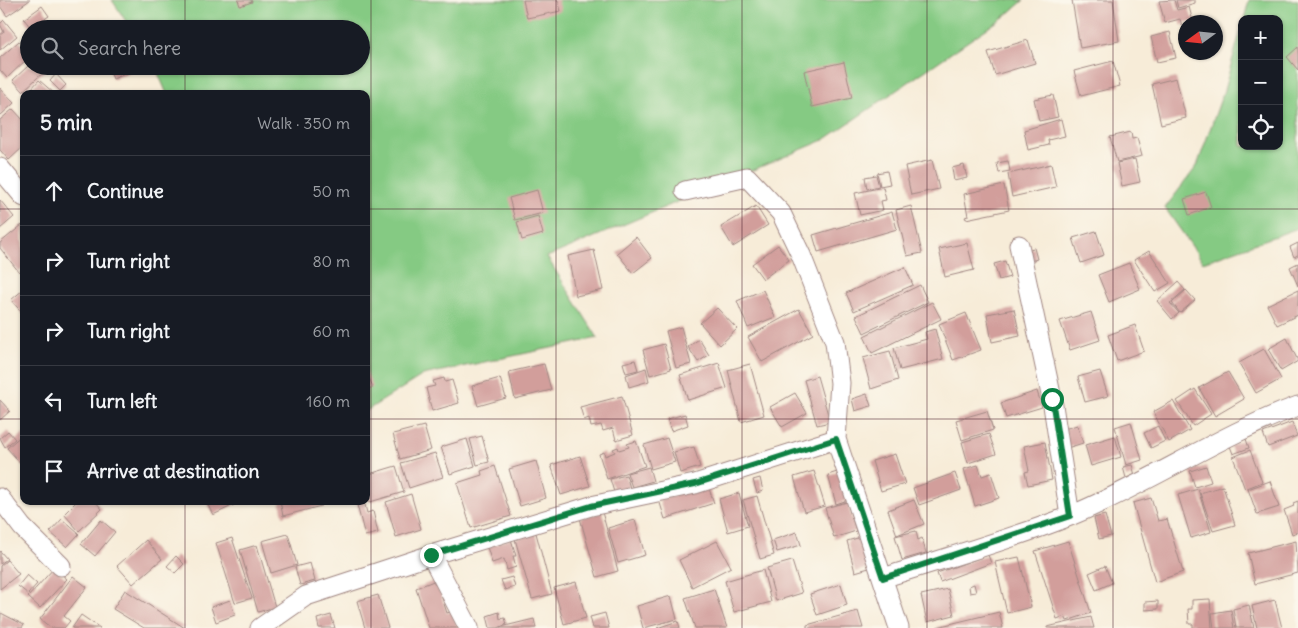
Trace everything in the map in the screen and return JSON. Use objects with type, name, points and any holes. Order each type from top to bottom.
[{"type":"street","points":[[1,170],[20,192]]},
{"type":"street","points":[[685,191],[747,177],[781,213],[801,255],[835,342],[840,383],[836,439],[899,628]]},
{"type":"street","points":[[1019,245],[1052,399],[1070,516]]},
{"type":"street","points":[[883,578],[1070,516],[1164,472],[1271,416],[1298,406]]},
{"type":"street","points":[[260,628],[306,596],[591,506],[695,484],[836,439]]},
{"type":"street","points":[[0,498],[22,527],[61,566]]},
{"type":"street","points":[[431,555],[469,628]]},
{"type":"green space","points":[[112,0],[1024,0],[1008,14],[824,140],[547,257],[598,338],[423,375],[370,408],[370,90],[165,90],[159,75],[370,75],[370,20],[125,20]]},
{"type":"green space","points":[[1249,0],[1298,0],[1298,228],[1203,262],[1165,208],[1197,166],[1224,90],[1238,40],[1238,150],[1283,150],[1283,15],[1245,15]]},
{"type":"building","points":[[0,0],[30,0],[7,16],[0,6]]},
{"type":"building","points":[[238,0],[251,0],[252,2],[240,6]]},
{"type":"building","points":[[523,0],[558,0],[561,11],[527,18]]},
{"type":"building","points":[[1072,0],[1113,0],[1119,41],[1080,48]]},
{"type":"building","points":[[1174,0],[1177,10],[1189,7],[1191,15],[1178,15],[1178,20],[1165,23],[1159,1]]},
{"type":"building","points":[[1176,0],[1195,0],[1195,3],[1178,8]]},
{"type":"building","points":[[42,6],[49,16],[43,20],[24,19]]},
{"type":"building","points":[[4,20],[17,36],[0,50],[0,35],[4,32],[0,24]]},
{"type":"building","points":[[1170,32],[1176,58],[1157,62],[1151,37]]},
{"type":"building","points":[[1028,40],[1035,63],[995,75],[988,52]]},
{"type":"building","points":[[20,42],[20,66],[7,78],[0,70],[0,58]]},
{"type":"building","points":[[1298,47],[1298,70],[1287,57]]},
{"type":"building","points":[[1113,61],[1120,86],[1081,96],[1074,71]]},
{"type":"building","points":[[844,62],[852,98],[812,107],[804,71]]},
{"type":"building","points":[[20,73],[20,75],[40,75],[24,90],[13,80]]},
{"type":"building","points":[[57,75],[66,85],[59,90],[50,81]]},
{"type":"building","points":[[111,75],[122,75],[113,79]]},
{"type":"building","points":[[1176,78],[1186,118],[1161,124],[1152,84]]},
{"type":"building","points":[[39,80],[50,90],[34,90],[32,88]]},
{"type":"building","points":[[0,88],[14,103],[0,116]]},
{"type":"building","points":[[1053,95],[1058,117],[1039,121],[1034,99]]},
{"type":"building","points":[[13,109],[20,117],[20,150],[9,160],[0,150],[0,120]]},
{"type":"building","points":[[1061,119],[1065,136],[1048,140],[1049,145],[1028,150],[1024,130]]},
{"type":"building","points":[[1131,132],[1132,139],[1137,138],[1142,156],[1117,162],[1110,137]]},
{"type":"building","points":[[1135,159],[1140,182],[1122,186],[1117,163]]},
{"type":"building","points":[[932,160],[939,189],[911,195],[905,166]]},
{"type":"building","points":[[1008,161],[1010,171],[999,173],[997,163]]},
{"type":"building","points":[[1051,164],[1056,187],[1012,197],[1008,174]]},
{"type":"building","points":[[964,165],[967,178],[954,181],[952,168]]},
{"type":"building","points":[[887,171],[890,184],[880,186],[877,173]]},
{"type":"building","points":[[876,175],[879,186],[867,189],[865,177]]},
{"type":"building","points":[[1004,185],[1009,210],[966,219],[965,217],[968,216],[964,194]]},
{"type":"building","points":[[883,187],[886,200],[881,201],[883,210],[860,215],[855,193]]},
{"type":"building","points":[[537,190],[543,213],[515,220],[509,198]]},
{"type":"building","points":[[1206,192],[1211,207],[1189,215],[1184,199]]},
{"type":"building","points":[[0,200],[14,217],[0,229]]},
{"type":"building","points":[[756,206],[768,225],[733,247],[721,227]]},
{"type":"building","points":[[911,206],[922,253],[907,256],[896,210]]},
{"type":"building","points":[[892,212],[897,229],[818,252],[813,235]]},
{"type":"building","points":[[538,216],[543,234],[522,240],[517,222]]},
{"type":"building","points":[[20,227],[19,272],[0,248],[0,243]]},
{"type":"building","points":[[1096,231],[1104,255],[1081,263],[1073,238]]},
{"type":"building","points":[[636,237],[652,258],[633,273],[617,253]]},
{"type":"building","points":[[967,243],[974,270],[945,277],[939,249]]},
{"type":"building","points":[[1298,243],[1298,255],[1294,257],[1290,247]]},
{"type":"building","points":[[778,245],[789,260],[763,279],[752,264]]},
{"type":"building","points":[[1034,248],[1037,259],[1027,262],[1025,250]]},
{"type":"building","points":[[594,250],[603,290],[576,296],[568,256]]},
{"type":"building","points":[[1149,251],[1170,283],[1155,292],[1134,260]]},
{"type":"building","points":[[1005,261],[1010,277],[999,280],[994,264]]},
{"type":"building","points":[[1129,263],[1140,289],[1109,302],[1098,275]]},
{"type":"building","points":[[1298,263],[1298,286],[1290,267]]},
{"type":"building","points":[[905,267],[913,285],[854,311],[846,293]]},
{"type":"building","points":[[1178,282],[1185,290],[1170,303],[1179,313],[1172,319],[1157,301]]},
{"type":"building","points":[[920,285],[928,302],[864,333],[856,316]]},
{"type":"building","points":[[763,290],[775,317],[748,328],[737,301]]},
{"type":"building","points":[[1186,290],[1195,300],[1180,313],[1172,303]]},
{"type":"building","points":[[1298,290],[1298,315],[1277,325],[1267,305]]},
{"type":"building","points":[[20,292],[20,310],[11,300]]},
{"type":"building","points":[[932,302],[941,319],[872,353],[864,336]]},
{"type":"building","points":[[717,308],[737,329],[720,345],[700,323]]},
{"type":"building","points":[[799,309],[813,334],[762,362],[748,337]]},
{"type":"building","points":[[1014,309],[1020,336],[992,342],[987,314]]},
{"type":"building","points":[[1091,312],[1100,340],[1070,350],[1060,321]]},
{"type":"building","points":[[966,313],[981,350],[953,360],[939,324]]},
{"type":"building","points":[[1135,325],[1144,351],[1117,361],[1108,335]]},
{"type":"building","points":[[681,327],[691,364],[676,368],[666,331]]},
{"type":"building","points":[[935,329],[943,359],[900,370],[894,348],[927,339],[925,332]]},
{"type":"building","points":[[1287,338],[1298,361],[1281,371],[1268,349]]},
{"type":"building","points":[[699,339],[709,355],[698,362],[688,347]]},
{"type":"building","points":[[664,344],[671,369],[650,375],[643,350]]},
{"type":"building","points":[[1264,349],[1281,379],[1256,393],[1239,363]]},
{"type":"building","points":[[890,351],[898,380],[871,389],[863,358]]},
{"type":"building","points":[[635,360],[638,370],[626,373],[623,363]]},
{"type":"building","points":[[719,363],[727,388],[688,400],[680,375]]},
{"type":"building","points":[[544,364],[551,390],[515,399],[509,372]]},
{"type":"building","points":[[750,364],[764,415],[741,422],[728,370]]},
{"type":"building","points":[[646,368],[649,381],[629,387],[626,375]]},
{"type":"building","points":[[1100,371],[1108,396],[1085,402],[1078,377]]},
{"type":"building","points":[[1228,372],[1244,399],[1215,416],[1199,388]]},
{"type":"building","points":[[817,376],[830,422],[817,425],[804,380]]},
{"type":"building","points":[[444,378],[445,382],[452,380],[459,403],[432,411],[426,388],[435,386],[433,381]]},
{"type":"building","points":[[500,378],[506,398],[478,406],[472,386]]},
{"type":"building","points":[[1195,389],[1211,414],[1193,426],[1177,401]]},
{"type":"building","points":[[1037,391],[1042,407],[1006,418],[1001,403]]},
{"type":"building","points":[[795,393],[807,413],[782,427],[770,407]]},
{"type":"building","points":[[867,394],[871,406],[855,411],[852,399]]},
{"type":"building","points":[[622,396],[633,435],[616,440],[613,428],[603,431],[601,425],[591,427],[589,418],[584,420],[580,407]]},
{"type":"building","points":[[0,400],[10,411],[0,420]]},
{"type":"building","points":[[1173,401],[1190,430],[1169,442],[1153,412]]},
{"type":"building","points":[[987,411],[993,430],[962,440],[956,420]]},
{"type":"building","points":[[685,414],[688,425],[671,431],[667,419]]},
{"type":"building","points":[[1131,422],[1142,460],[1126,465],[1115,427]]},
{"type":"building","points":[[1292,422],[1297,436],[1268,447],[1263,433]]},
{"type":"building","points":[[1077,425],[1083,443],[1067,448],[1061,430]]},
{"type":"building","points":[[424,426],[431,450],[400,459],[393,434]]},
{"type":"building","points":[[1158,426],[1165,441],[1151,448],[1144,433]]},
{"type":"building","points":[[8,431],[15,439],[5,447],[0,438]]},
{"type":"building","points":[[989,434],[996,454],[968,463],[962,442]]},
{"type":"building","points":[[482,436],[489,462],[477,465],[470,439]]},
{"type":"building","points":[[1115,436],[1121,457],[1091,466],[1085,445]]},
{"type":"building","points":[[20,437],[20,463],[7,448]]},
{"type":"building","points":[[667,438],[675,462],[651,469],[644,445]]},
{"type":"building","points":[[467,439],[475,466],[450,474],[441,447]]},
{"type":"building","points":[[1246,439],[1249,448],[1233,454],[1230,446]]},
{"type":"building","points":[[636,441],[645,466],[607,479],[599,454],[604,452],[605,456],[615,452],[613,449],[618,447],[619,450],[629,447],[627,444]]},
{"type":"building","points":[[1045,442],[1052,480],[1028,485],[1025,472],[1029,471],[1024,446]]},
{"type":"building","points":[[694,447],[700,467],[680,473],[674,452]]},
{"type":"building","points":[[1250,450],[1262,482],[1245,489],[1233,457]]},
{"type":"building","points":[[435,453],[443,477],[409,488],[401,463]]},
{"type":"building","points":[[895,454],[905,484],[881,491],[872,461]]},
{"type":"building","points":[[580,456],[590,486],[561,495],[551,465]]},
{"type":"building","points":[[536,461],[546,498],[520,506],[509,469]]},
{"type":"building","points":[[978,465],[982,476],[991,473],[999,498],[975,506],[964,469]]},
{"type":"building","points":[[1132,465],[1135,475],[1126,478],[1123,467]]},
{"type":"building","points":[[396,466],[404,492],[370,502],[370,474]]},
{"type":"building","points":[[495,466],[511,516],[471,528],[457,483],[482,475],[481,471]]},
{"type":"building","points":[[1206,466],[1211,482],[1195,487],[1190,471]]},
{"type":"building","points":[[649,467],[653,481],[632,487],[627,473]]},
{"type":"building","points":[[814,471],[825,506],[804,512],[794,477]]},
{"type":"building","points":[[840,471],[848,500],[836,504],[828,475]]},
{"type":"building","points":[[955,473],[961,490],[919,505],[913,488]]},
{"type":"building","points":[[626,475],[630,488],[614,492],[610,479]]},
{"type":"building","points":[[760,478],[763,491],[757,493],[753,480]]},
{"type":"building","points":[[1270,481],[1279,507],[1257,514],[1248,489]]},
{"type":"building","points":[[707,483],[714,503],[665,519],[659,500]]},
{"type":"building","points":[[1223,486],[1235,525],[1213,531],[1200,493]]},
{"type":"building","points":[[1198,489],[1211,532],[1191,538],[1178,495]]},
{"type":"building","points":[[739,493],[748,526],[728,532],[719,499]]},
{"type":"building","points":[[411,494],[421,529],[396,537],[386,502]]},
{"type":"building","points":[[757,496],[774,555],[760,559],[743,500]]},
{"type":"building","points":[[1151,498],[1158,521],[1167,519],[1183,572],[1155,582],[1133,503]]},
{"type":"building","points":[[914,500],[924,524],[897,535],[888,510]]},
{"type":"building","points":[[1298,501],[1298,532],[1292,534],[1284,510],[1294,506],[1293,503]]},
{"type":"building","points":[[847,502],[856,531],[834,538],[825,508]]},
{"type":"building","points":[[73,505],[98,505],[102,509],[79,531],[64,514]]},
{"type":"building","points":[[208,505],[234,505],[213,515]]},
{"type":"building","points":[[281,505],[321,505],[321,506],[283,516]]},
{"type":"building","points":[[357,505],[365,505],[367,513],[373,511],[378,533],[365,536]]},
{"type":"building","points":[[602,512],[618,571],[597,577],[580,518]]},
{"type":"building","points":[[1105,515],[1111,536],[1099,539],[1094,518]]},
{"type":"building","points":[[62,519],[79,534],[67,547],[50,532]]},
{"type":"building","points":[[101,520],[115,532],[95,556],[81,544]]},
{"type":"building","points":[[635,520],[645,555],[618,563],[608,528]]},
{"type":"building","points":[[916,531],[918,540],[922,538],[926,553],[902,560],[895,536]]},
{"type":"building","points":[[797,532],[801,545],[777,552],[773,540]]},
{"type":"building","points":[[536,533],[552,594],[532,599],[515,539]]},
{"type":"building","points":[[288,534],[297,565],[271,573],[262,541]]},
{"type":"building","points":[[861,537],[869,568],[855,572],[847,541]]},
{"type":"building","points":[[232,538],[252,598],[235,603],[216,543]]},
{"type":"building","points":[[511,539],[516,556],[513,556],[516,567],[507,570],[504,559],[492,563],[487,547]]},
{"type":"building","points":[[146,540],[162,559],[133,584],[117,566]]},
{"type":"building","points":[[717,541],[731,567],[692,587],[679,560]]},
{"type":"building","points":[[1068,541],[1091,613],[1067,621],[1065,616],[1057,619],[1035,551]]},
{"type":"building","points":[[1296,541],[1298,573],[1255,584],[1248,553]]},
{"type":"building","points":[[257,545],[275,607],[258,612],[240,550]]},
{"type":"building","points":[[0,551],[7,559],[0,564]]},
{"type":"building","points":[[988,555],[991,563],[940,582],[937,573]]},
{"type":"building","points":[[176,556],[184,564],[175,573],[167,566]]},
{"type":"building","points":[[1019,557],[1031,607],[1007,613],[995,562]]},
{"type":"building","points":[[7,560],[19,574],[0,589],[0,566]]},
{"type":"building","points":[[792,561],[802,593],[776,601],[767,568]]},
{"type":"building","points":[[310,563],[315,581],[300,585],[295,567]]},
{"type":"building","points":[[1105,566],[1112,583],[1096,590],[1089,573]]},
{"type":"building","points":[[54,568],[67,579],[40,608],[28,597]]},
{"type":"building","points":[[763,570],[771,602],[734,612],[725,581]]},
{"type":"building","points":[[27,575],[37,584],[28,594],[18,586]]},
{"type":"building","points":[[73,576],[87,587],[64,616],[70,621],[64,628],[51,628],[40,619]]},
{"type":"building","points":[[512,577],[515,587],[505,590],[501,580]]},
{"type":"building","points":[[436,580],[447,613],[452,611],[458,628],[429,628],[416,588]]},
{"type":"building","points":[[576,582],[586,618],[564,624],[554,588]]},
{"type":"building","points":[[841,584],[847,605],[817,615],[810,594]]},
{"type":"building","points":[[974,584],[976,592],[970,593],[969,586]]},
{"type":"building","points":[[714,589],[727,628],[695,628],[685,598]]},
{"type":"building","points":[[948,589],[954,615],[927,622],[921,595]]},
{"type":"building","points":[[125,590],[185,628],[144,628],[113,609]]},
{"type":"building","points":[[378,595],[388,628],[365,628],[357,601]]},
{"type":"building","points":[[671,596],[677,619],[643,628],[637,606]]},
{"type":"building","points":[[1210,599],[1212,628],[1193,628],[1193,624],[1189,624],[1188,609],[1192,609],[1192,600]]},
{"type":"building","points":[[230,600],[235,615],[216,622],[211,607]]},
{"type":"building","points":[[1275,600],[1282,628],[1257,628],[1252,606]]},
{"type":"building","points":[[1158,601],[1158,609],[1145,610],[1145,602]]},
{"type":"building","points":[[1249,605],[1254,628],[1236,628],[1233,609]]},
{"type":"building","points":[[1231,610],[1234,628],[1214,628],[1212,613]]},
{"type":"building","points":[[858,611],[863,628],[807,628],[807,625]]},
{"type":"building","points":[[499,612],[500,619],[505,618],[507,624],[498,628],[490,628],[487,616]]},
{"type":"building","points":[[999,612],[1003,628],[937,628],[937,627]]},
{"type":"building","points":[[1,613],[24,625],[22,628],[0,628]]},
{"type":"building","points":[[605,613],[609,628],[593,628],[590,617]]},
{"type":"building","points":[[81,615],[100,628],[72,628]]},
{"type":"building","points":[[331,615],[335,628],[319,628],[317,619]]},
{"type":"building","points":[[1091,617],[1094,628],[1047,628],[1047,627]]},
{"type":"building","points":[[534,619],[536,628],[501,628],[501,627]]},
{"type":"building","points":[[678,621],[680,628],[657,628]]},
{"type":"route","points":[[431,555],[591,506],[695,484],[836,439],[883,578],[1070,516],[1052,399]]}]
